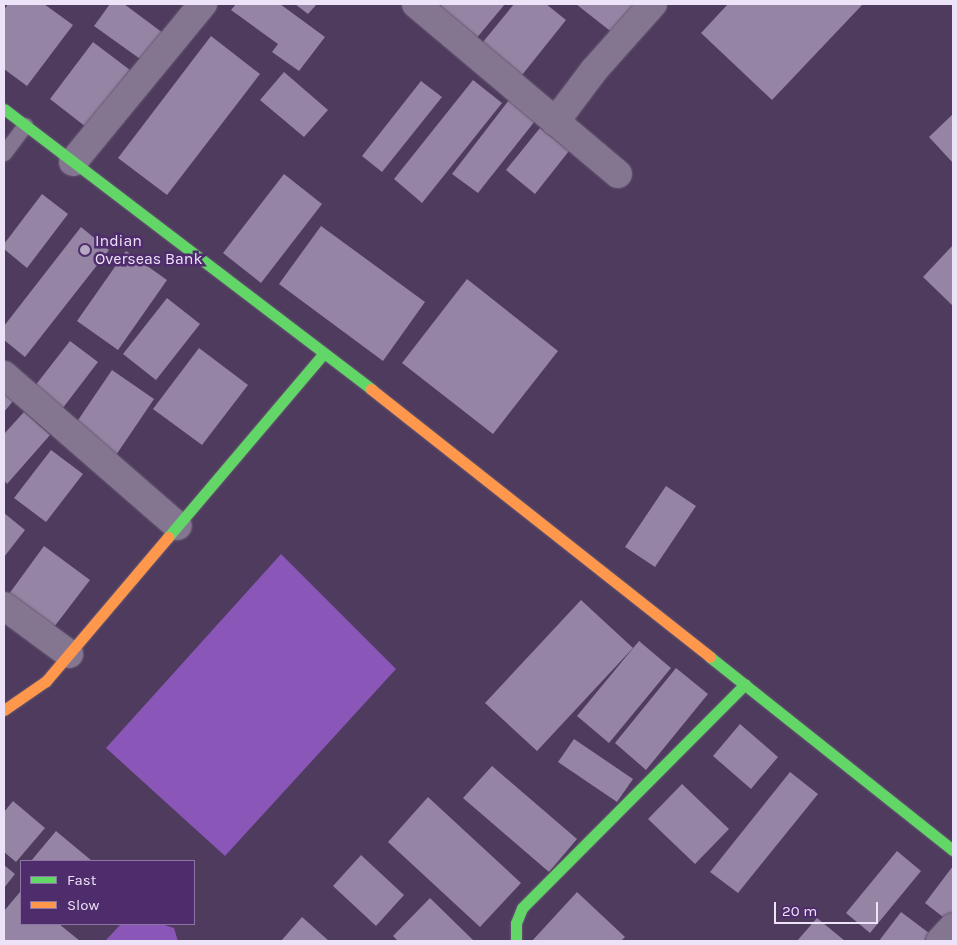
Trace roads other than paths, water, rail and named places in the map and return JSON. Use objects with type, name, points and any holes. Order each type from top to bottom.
[{"type":"street","points":[[73,162],[203,4]]},
{"type":"street","points":[[416,4],[618,174]]},
{"type":"street","points":[[555,122],[595,69],[653,4]]},
{"type":"street","points":[[4,109],[324,353],[953,850]]},
{"type":"street","points":[[4,710],[46,681],[324,353]]},
{"type":"street","points":[[4,376],[178,526]]},
{"type":"street","points":[[4,606],[69,654]]},
{"type":"street","points":[[516,941],[516,923],[522,908],[745,684]]},
{"type":"street","points":[[940,941],[953,927]]},
{"type":"lane","points":[[4,153],[26,125]]},
{"type":"place","name":"Indian Overseas Bank","points":[[85,250]]}]
